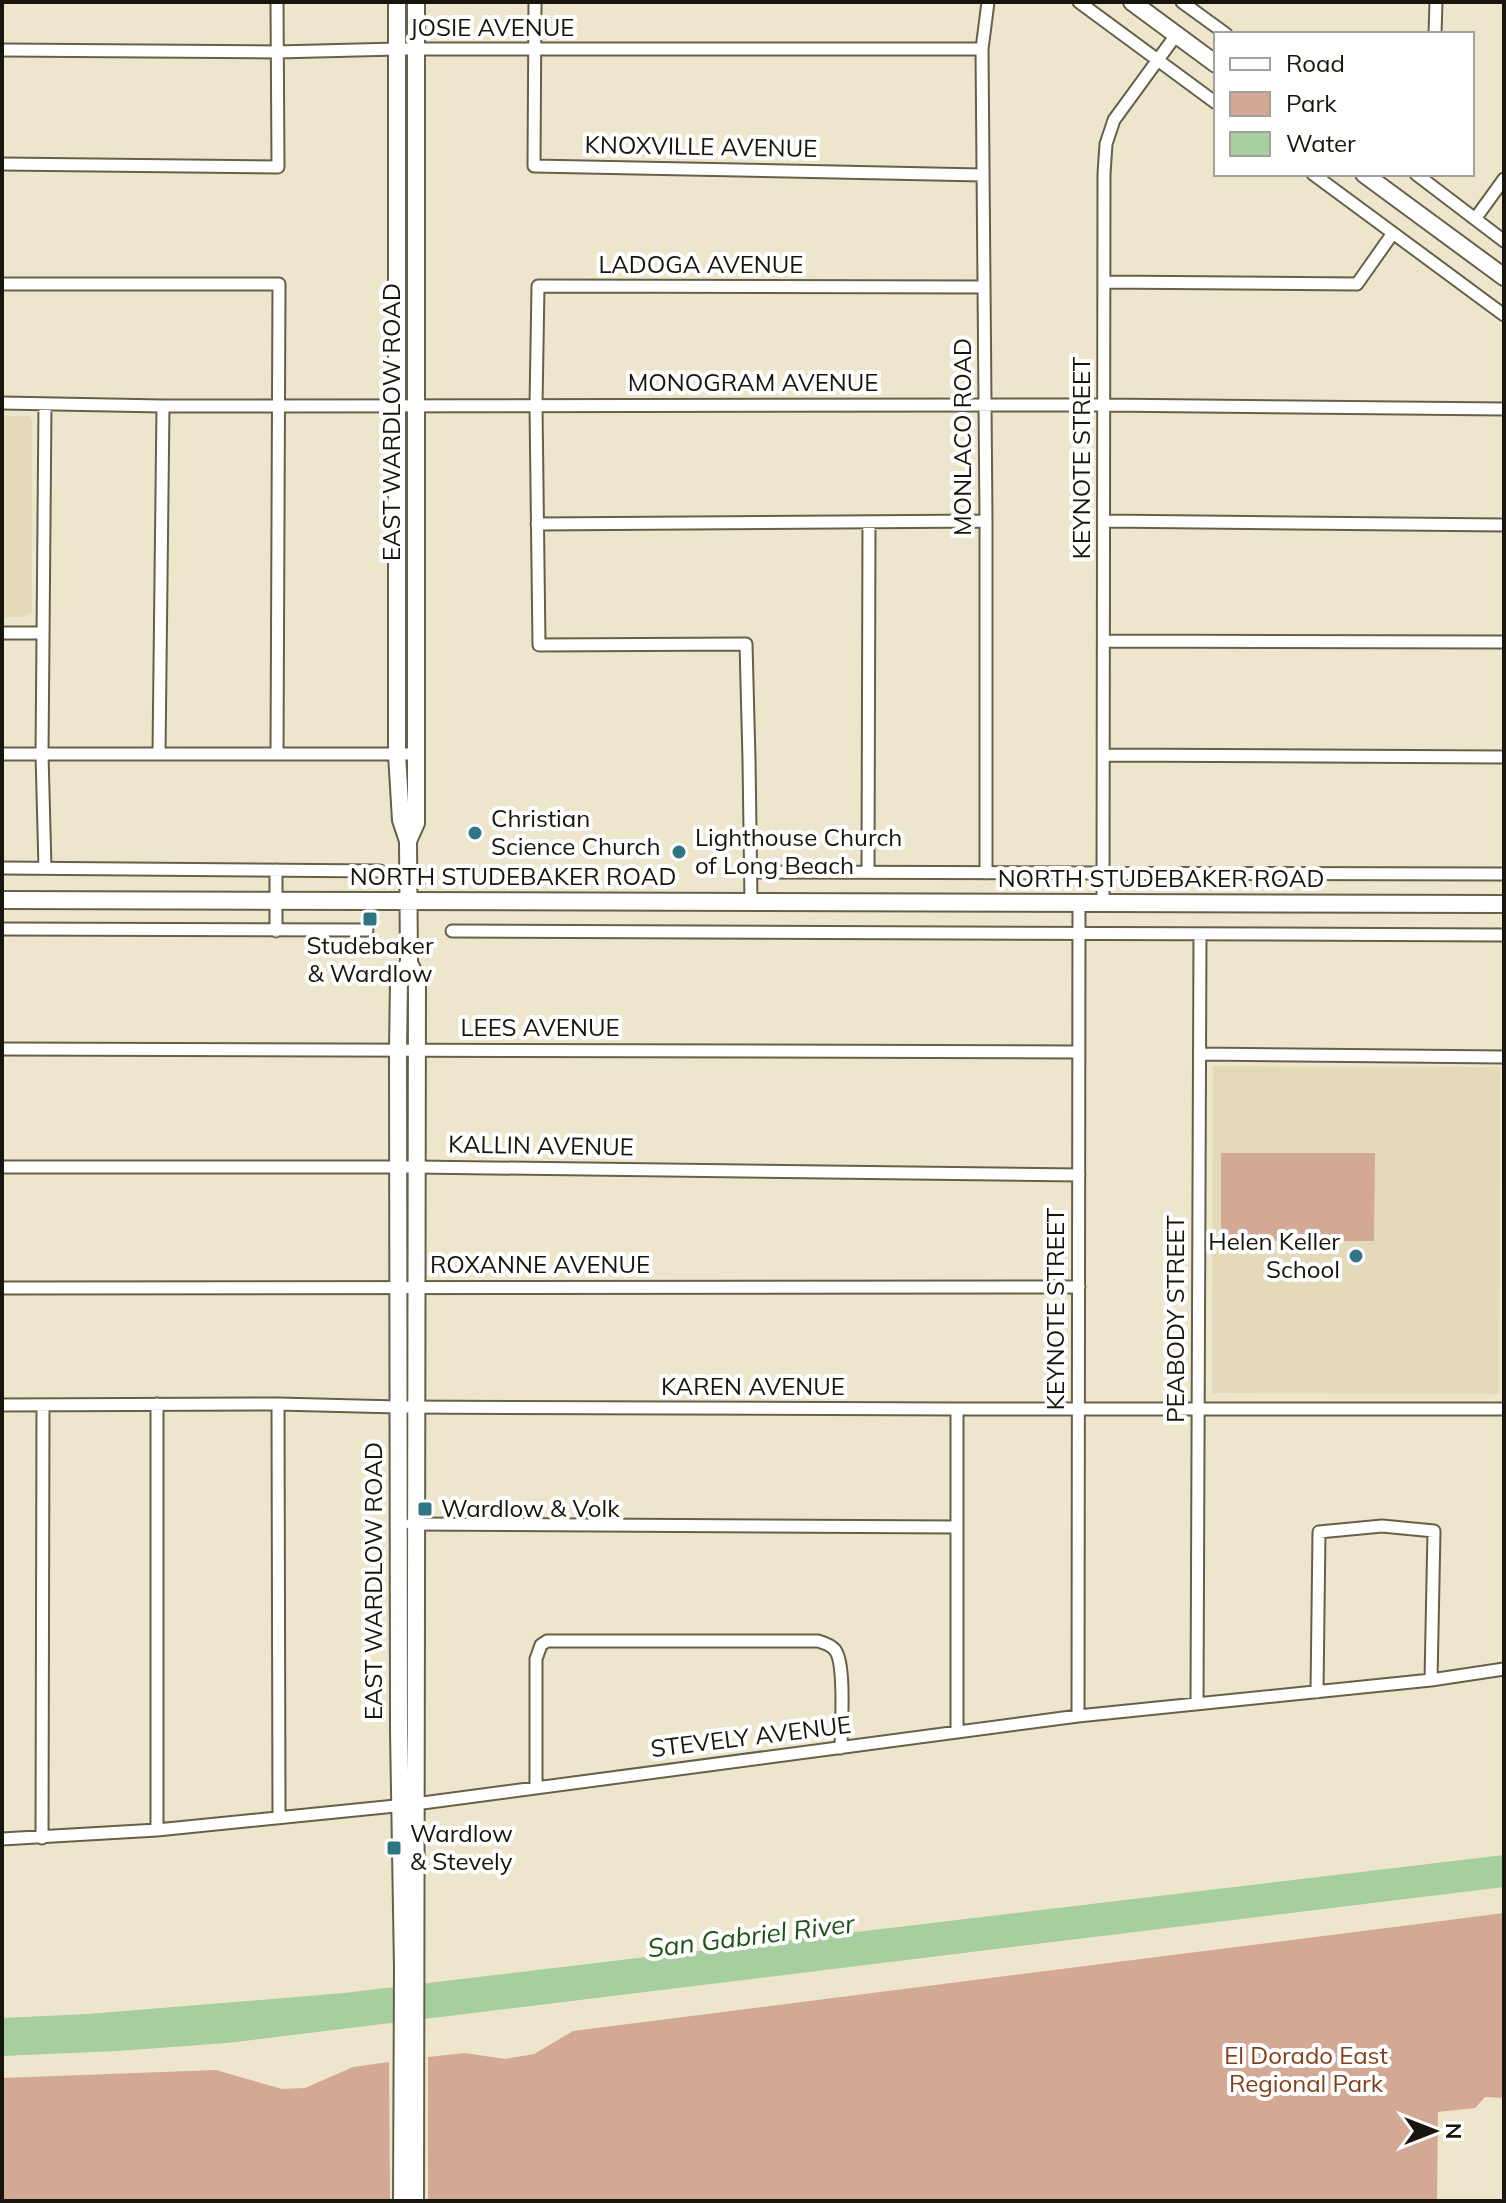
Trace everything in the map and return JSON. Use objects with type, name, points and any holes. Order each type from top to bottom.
[{"type":"main road","name":"EAST WARDLOW ROAD","points":[[397,2],[397,754],[401,820],[408,841],[409,963],[417,979],[416,1407],[407,1524]]},
{"type":"main road","name":"EAST WARDLOW ROAD","points":[[408,841],[416,823],[416,2]]},
{"type":"main road","points":[[1132,2],[1214,63]]},
{"type":"main road","points":[[1367,176],[1504,277]]},
{"type":"main road","name":"NORTH STUDEBAKER ROAD","points":[[2,900],[1504,904]]},
{"type":"main road","name":"EAST WARDLOW ROAD","points":[[409,963],[399,979],[398,1407],[407,1524],[409,2073],[415,2201]]},
{"type":"main road","name":"EAST WARDLOW ROAD","points":[[402,2201],[409,2073]]},
{"type":"street","points":[[2,164],[278,167],[277,2]]},
{"type":"street","points":[[534,50],[535,2]]},
{"type":"street","name":"MONLACO ROAD","points":[[986,873],[982,49],[988,2]]},
{"type":"street","points":[[1079,2],[1214,102]]},
{"type":"street","points":[[1182,2],[1223,32]]},
{"type":"street","points":[[1435,32],[1436,2]]},
{"type":"street","name":"KEYNOTE STREET","points":[[1103,902],[1106,144],[1114,120],[1176,35]]},
{"type":"street","name":"JOSIE AVENUE","points":[[2,50],[982,49]]},
{"type":"street","name":"KNOXVILLE AVENUE","points":[[534,50],[534,166],[982,175]]},
{"type":"street","points":[[1316,176],[1504,315]]},
{"type":"street","points":[[1419,176],[1504,241]]},
{"type":"street","points":[[1475,219],[1504,179]]},
{"type":"street","points":[[1104,282],[1357,284],[1393,233]]},
{"type":"street","points":[[2,284],[279,284],[277,754]]},
{"type":"street","name":"LADOGA AVENUE","points":[[536,406],[538,286],[984,287]]},
{"type":"street","name":"MONOGRAM AVENUE","points":[[2,403],[163,406],[1104,405],[1504,409]]},
{"type":"street","points":[[45,404],[42,754],[45,868]]},
{"type":"street","points":[[159,753],[163,406]]},
{"type":"street","points":[[536,406],[539,645],[746,644],[751,902]]},
{"type":"street","points":[[537,524],[986,521]]},
{"type":"street","points":[[1104,521],[1504,525]]},
{"type":"street","points":[[868,872],[869,522]]},
{"type":"street","points":[[2,633],[43,633]]},
{"type":"street","points":[[1104,641],[1504,642]]},
{"type":"street","points":[[2,754],[416,754]]},
{"type":"street","points":[[1104,755],[1504,757]]},
{"type":"street","name":"NORTH STUDEBAKER ROAD","points":[[2,868],[380,871]]},
{"type":"street","points":[[276,870],[276,931]]},
{"type":"street","name":"NORTH STUDEBAKER ROAD","points":[[750,872],[1504,874]]},
{"type":"street","name":"KEYNOTE STREET","points":[[1078,1716],[1079,902]]},
{"type":"street","points":[[2,929],[367,930]]},
{"type":"street","points":[[452,931],[1504,935]]},
{"type":"street","name":"PEABODY STREET","points":[[1197,1704],[1200,934]]},
{"type":"street","name":"LEES AVENUE","points":[[2,1049],[1079,1052]]},
{"type":"street","points":[[1200,1054],[1504,1057]]},
{"type":"street","name":"KALLIN AVENUE","points":[[2,1167],[416,1167],[1079,1175]]},
{"type":"street","name":"ROXANNE AVENUE","points":[[2,1288],[1079,1287]]},
{"type":"street","points":[[157,1404],[157,1830]]},
{"type":"street","points":[[278,1404],[279,1817]]},
{"type":"street","name":"KAREN AVENUE","points":[[2,1405],[1504,1409]]},
{"type":"street","points":[[42,1838],[43,1405]]},
{"type":"street","points":[[957,1409],[957,1732]]},
{"type":"street","points":[[407,1524],[957,1527]]},
{"type":"street","points":[[1317,1692],[1319,1532],[1382,1526],[1434,1531],[1431,1680]]},
{"type":"street","points":[[536,1787],[536,1659],[541,1645],[547,1641],[818,1641],[827,1644],[838,1656],[841,1669],[841,1748]]},
{"type":"street","name":"STEVELY AVENUE","points":[[2,1839],[157,1830],[408,1804],[1078,1716],[1431,1680],[1504,1669]]},
{"type":"shaded area","points":[[2,416],[30,416],[32,421],[32,612],[25,617],[2,617]]},
{"type":"shaded area","name":"Helen Keller School","points":[[1213,1066],[1500,1067],[1499,1394],[1212,1393]]},
{"type":"green space","points":[[1221,1153],[1375,1153],[1374,1241],[1221,1241]]},
{"type":"green space","name":"El Dorado East Regional Park","points":[[1504,1913],[1504,2098],[1485,2097],[1475,2108],[1438,2112],[1437,2201],[428,2201],[428,2057],[465,2053],[505,2059],[534,2054],[573,2031]]},
{"type":"green space","points":[[389,2062],[390,2201],[2,2201],[2,2078],[216,2070],[282,2089],[305,2088],[353,2067]]},
{"type":"water","name":"San Gabriel River","points":[[1504,1855],[1504,1887],[227,2043],[2,2056],[2,2018],[344,1993]]},
{"type":"place","name":"Christian Science Church","points":[[475,833]]},
{"type":"place","name":"Lighthouse Church of Long Beach","points":[[679,852]]},
{"type":"place","name":"Studebaker & Wardlow","points":[[370,919]]},
{"type":"place","name":"Helen Keller School","points":[[1356,1256]]},
{"type":"place","name":"Wardlow & Volk","points":[[425,1509]]},
{"type":"place","name":"Wardlow & Stevely","points":[[394,1848]]}]
